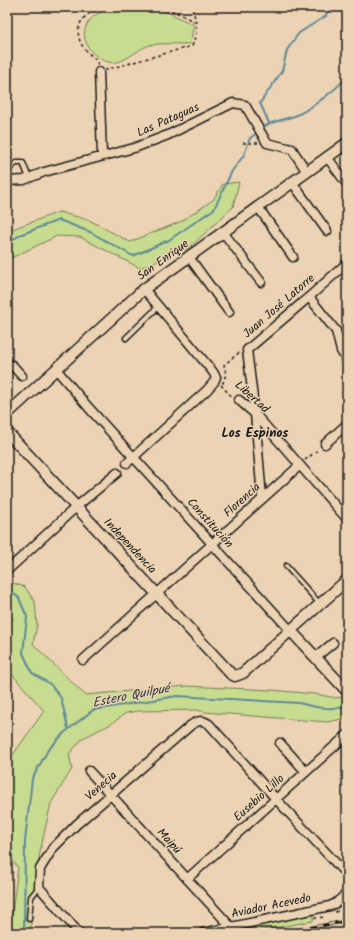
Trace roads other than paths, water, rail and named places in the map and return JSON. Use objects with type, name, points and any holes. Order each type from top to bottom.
[{"type":"street","points":[[99,72],[102,155]]},
{"type":"street","name":"Las Pataguas","points":[[7,181],[24,180],[44,172],[102,155],[111,155],[134,148],[168,135],[233,103],[245,105],[267,143],[292,149],[307,172]]},
{"type":"street","name":"San Enrique","points":[[7,414],[144,289],[347,143]]},
{"type":"street","points":[[327,157],[347,184]]},
{"type":"street","points":[[292,182],[327,231]]},
{"type":"street","points":[[258,207],[293,257]]},
{"type":"street","points":[[223,232],[261,282]]},
{"type":"street","points":[[189,258],[229,312]]},
{"type":"street","name":"Juan José Latorre","points":[[255,414],[247,350],[309,298],[347,262]]},
{"type":"street","points":[[130,460],[214,382],[218,380],[214,372],[144,289]]},
{"type":"street","points":[[309,298],[336,331],[344,348],[347,361]]},
{"type":"street","points":[[7,365],[12,365],[22,376]]},
{"type":"street","name":"Constitución","points":[[56,369],[130,460],[346,687]]},
{"type":"street","name":"Libertad","points":[[239,400],[255,414],[347,519]]},
{"type":"street","points":[[255,414],[262,498]]},
{"type":"street","points":[[325,444],[347,424]]},
{"type":"street","name":"Independencia","points":[[7,432],[231,674],[235,676],[243,673],[291,630]]},
{"type":"street","name":"Florencia","points":[[83,660],[299,466]]},
{"type":"street","points":[[10,568],[76,507],[117,472]]},
{"type":"street","points":[[291,630],[347,580]]},
{"type":"street","points":[[316,657],[333,643]]},
{"type":"street","name":"Venecia","points":[[39,887],[40,869],[53,848],[77,824],[190,725],[200,720],[209,724],[276,799]]},
{"type":"street","name":"Eusebio Lillo","points":[[187,879],[347,735]]},
{"type":"street","points":[[280,743],[306,772]]},
{"type":"street","name":"Maipú","points":[[89,771],[231,927]]},
{"type":"street","points":[[276,799],[347,875]]},
{"type":"street","points":[[39,887],[79,933]]},
{"type":"street","name":"Aviador Acevedo","points":[[203,933],[330,906],[345,895]]},
{"type":"lane","points":[[7,171],[16,163],[23,163],[29,178]]},
{"type":"lane","points":[[126,338],[158,306]]},
{"type":"lane","points":[[286,566],[320,604]]},
{"type":"lane","points":[[29,919],[31,896],[39,887]]},
{"type":"waterway","points":[[269,123],[260,103],[282,71],[287,50],[299,33],[326,16],[328,7]]},
{"type":"waterway","points":[[262,128],[266,125],[297,115],[309,108],[324,98],[347,76]]},
{"type":"waterway","points":[[7,243],[22,234],[59,220],[90,232],[133,256],[169,240],[214,209],[232,171],[244,155],[250,138],[257,133]]},
{"type":"waterway","points":[[7,588],[19,598],[27,617],[23,653],[32,673],[50,684],[61,698],[68,728]]},
{"type":"waterway","name":"Estero Quilpué","points":[[24,933],[25,841],[32,779],[48,750],[64,733],[93,710],[177,696],[299,703],[329,708],[347,706]]},
{"type":"railway","points":[[281,933],[347,921]]},
{"type":"district","name":"Los Espinos","points":[[255,433]]}]
